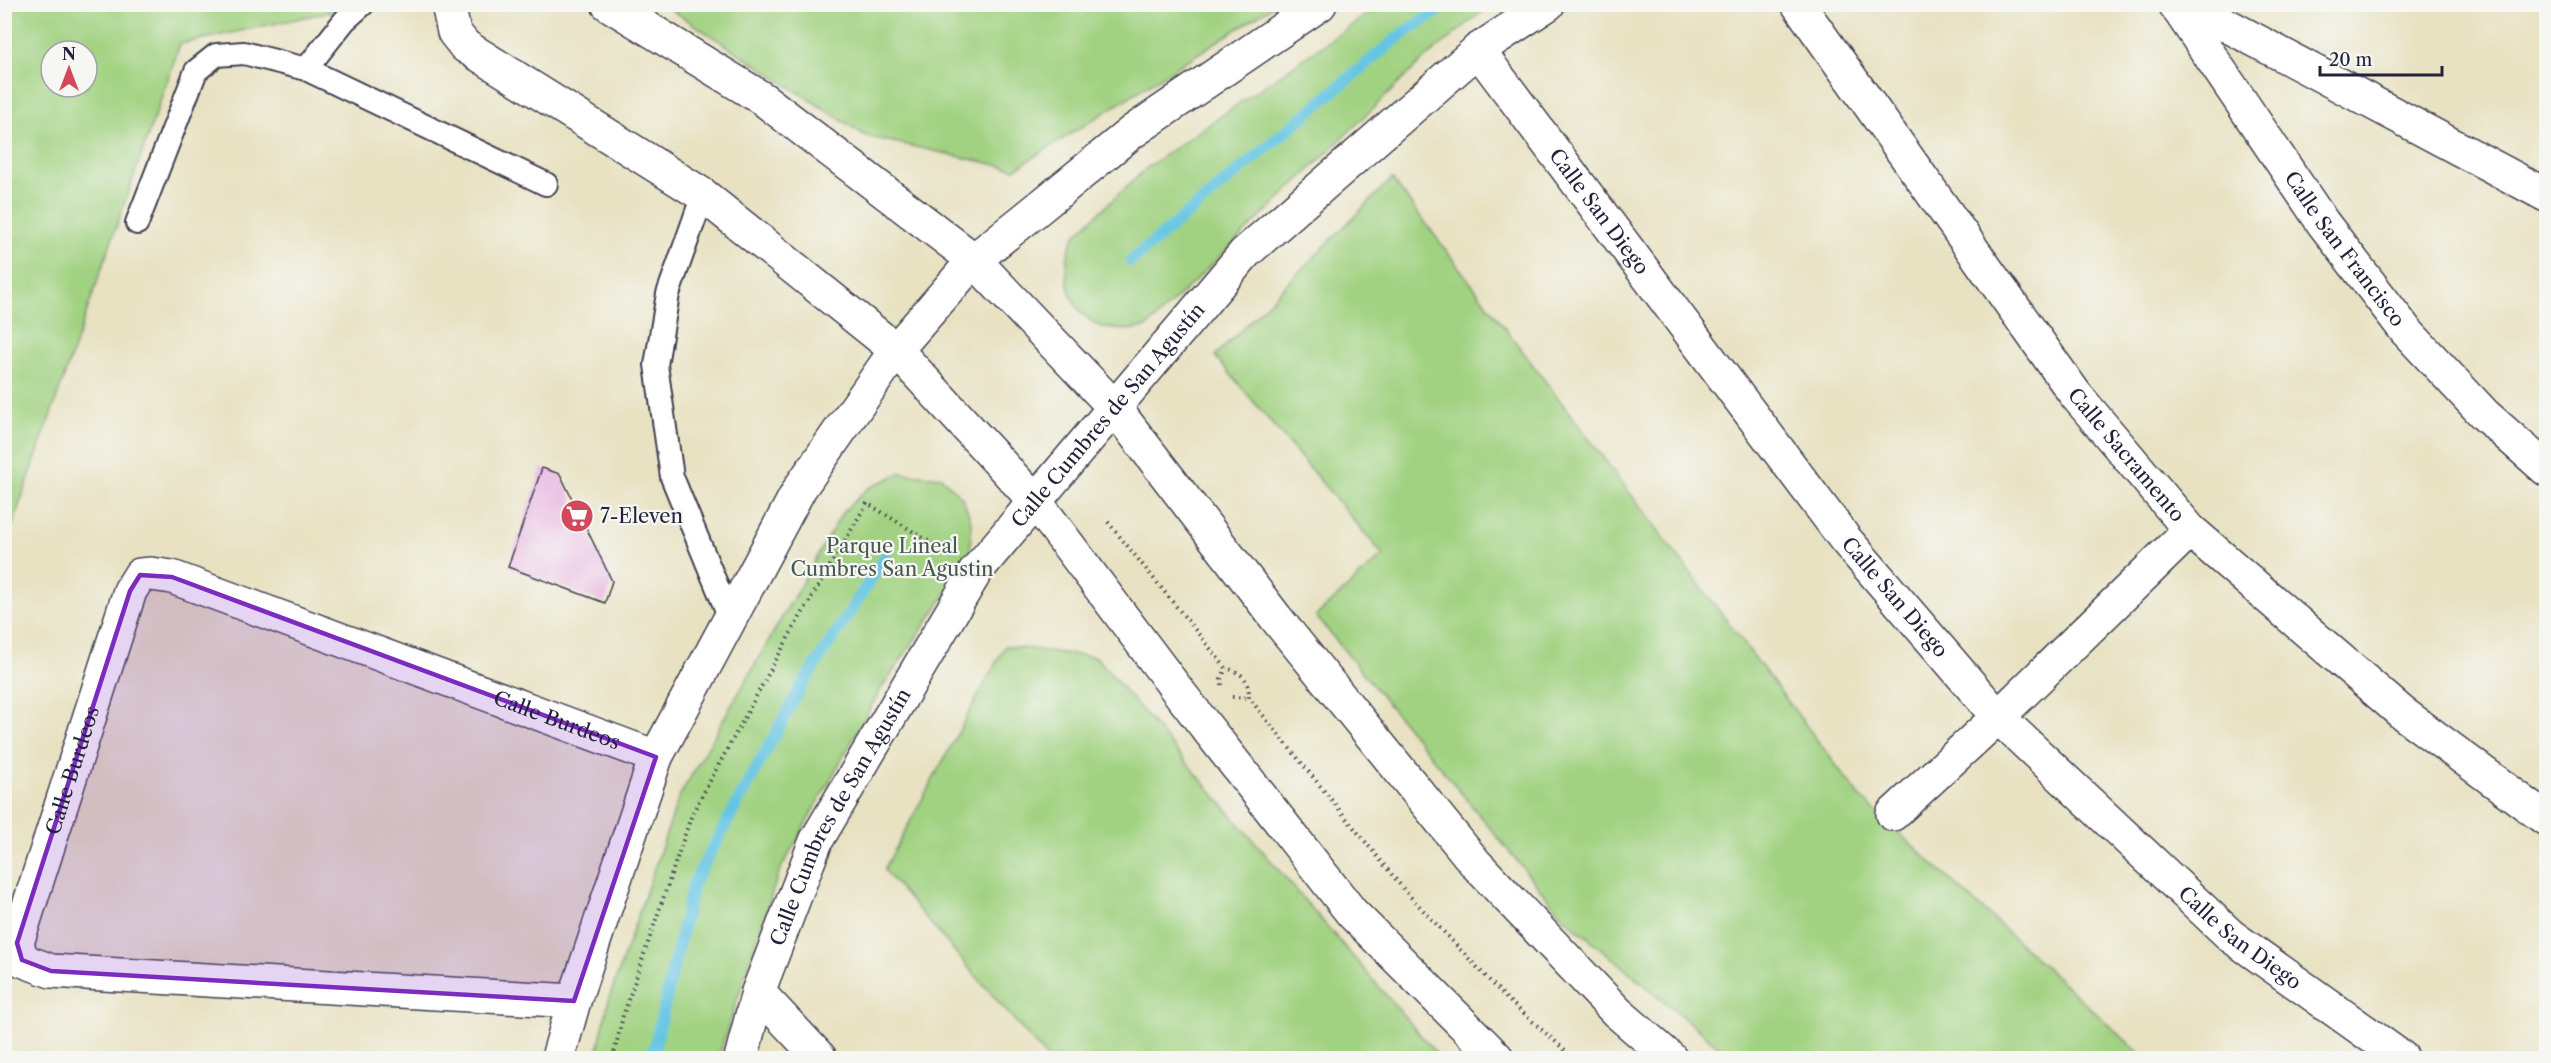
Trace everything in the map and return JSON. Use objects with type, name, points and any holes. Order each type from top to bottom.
[{"type":"street","points":[[448,4],[454,32],[465,46],[703,195],[896,350],[1035,501],[1178,692],[1352,913],[1497,1059]]},
{"type":"street","points":[[608,4],[763,99],[974,260],[1114,407],[1276,618],[1476,864],[1617,1012],[1671,1059]]},
{"type":"street","points":[[558,1059],[573,1001],[656,757],[800,488],[896,350],[974,260],[1132,132],[1320,4]]},
{"type":"street","name":"Calle Cumbres de San Agustín","points":[[741,1059],[758,993],[816,841],[976,571],[1245,253],[1478,51],[1548,4]]},
{"type":"street","name":"Calle Sacramento","points":[[1798,4],[2075,394],[2190,530],[2401,712],[2547,819]]},
{"type":"street","name":"Calle San Francisco","points":[[2175,4],[2323,223],[2406,331],[2485,415],[2547,469]]},
{"type":"street","points":[[2187,4],[2547,195]]},
{"type":"street","name":"Calle San Diego","points":[[1478,51],[1845,539],[1998,717],[2231,936],[2402,1059]]},
{"type":"street","points":[[1893,814],[1998,717],[2190,530]]},
{"type":"street","name":"Calle Burdeos","points":[[573,1001],[51,971],[22,960],[17,944],[130,591],[140,575],[172,577],[656,757]]},
{"type":"street","points":[[758,993],[820,1059]]},
{"type":"lane","points":[[306,69],[345,20],[363,4]]},
{"type":"lane","points":[[137,223],[196,71],[216,54],[244,53],[306,69],[546,184]]},
{"type":"lane","points":[[703,195],[668,294],[656,365],[672,477],[730,618]]},
{"type":"path","points":[[613,1059],[623,1016],[692,814],[789,636],[867,503],[976,571]]},
{"type":"path","points":[[1108,522],[1226,668],[1240,672],[1249,683],[1249,698],[1406,892],[1507,999],[1574,1059]]},
{"type":"path","points":[[1223,689],[1221,679],[1226,668]]},
{"type":"path","points":[[1228,693],[1232,698],[1249,698]]},
{"type":"highlighted area","points":[[140,575],[172,577],[656,757],[574,1001],[51,971],[22,960],[17,943],[130,591]]},
{"type":"green space","points":[[1275,4],[1015,169],[866,136],[664,5]]},
{"type":"green space","points":[[5,5],[361,5],[180,44],[5,546]]},
{"type":"green space","points":[[1381,5],[1490,5],[1424,59],[1147,327],[1108,328],[1096,324],[1085,316],[1071,295],[1066,270],[1067,257],[1076,234],[1149,166]]},
{"type":"green space","points":[[1392,179],[1861,798],[2145,1058],[1732,1058],[1563,917],[1316,616],[1383,555],[1215,356]]},
{"type":"green space","name":"Parque Lineal Cumbres San Agustin","points":[[900,473],[941,477],[963,499],[971,521],[970,559],[881,689],[779,872],[718,1058],[596,1058],[609,999],[679,797],[842,513],[867,489]]},
{"type":"green space","points":[[1005,646],[1096,657],[1440,1058],[1047,1058],[884,870]]},
{"type":"building","points":[[542,468],[560,474],[612,581],[605,603],[508,567]]},
{"type":"waterway","points":[[1131,261],[1397,38],[1448,4]]},
{"type":"waterway","points":[[652,1058],[693,884],[801,687],[886,556]]},
{"type":"place","name":"7-Eleven","points":[[577,516]]}]
